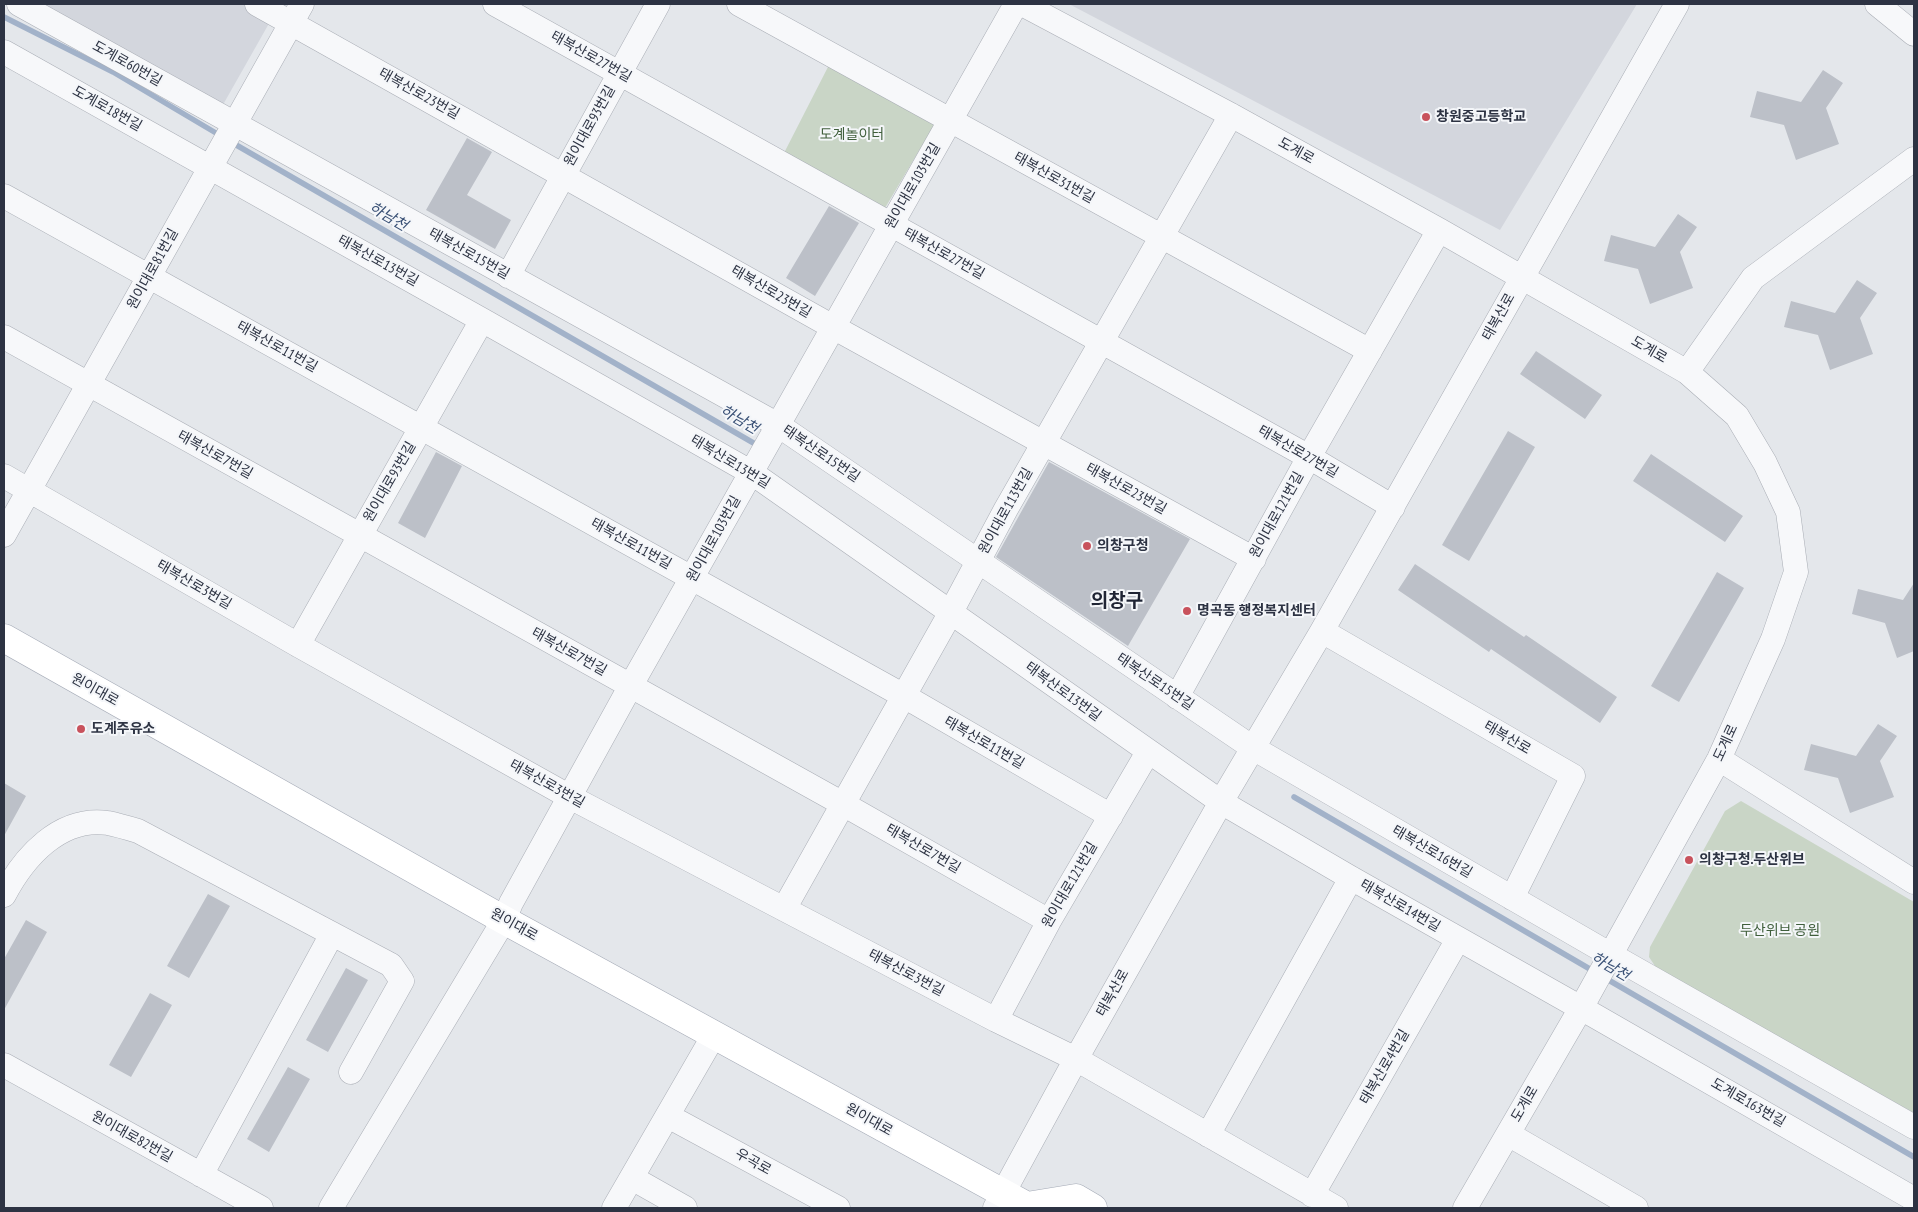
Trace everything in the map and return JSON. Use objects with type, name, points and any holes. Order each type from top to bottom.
[{"type":"main road","name":"원이대로","points":[[4,638],[504,920],[714,1035],[999,1201],[1028,1207],[1076,1198],[1092,1208]]},
{"type":"street","name":"도계로60번길","points":[[19,4],[233,126]]},
{"type":"street","name":"태복산로23번길","points":[[257,4],[296,13],[563,174],[833,327],[1254,559]]},
{"type":"street","name":"태복산로27번길","points":[[495,4],[1309,457],[1392,506]]},
{"type":"street","name":"원이대로93번길","points":[[508,276],[658,4]]},
{"type":"street","name":"태복산로31번길","points":[[739,4],[1370,351]]},
{"type":"street","name":"원이대로103번길","points":[[331,1208],[504,920],[511,903],[630,687],[1016,4]]},
{"type":"street","name":"도계로","points":[[1022,4],[1231,115],[1439,230],[1687,372],[1737,416],[1765,463],[1788,512],[1796,572],[1773,639],[1719,759],[1583,1004],[1465,1208]]},
{"type":"street","name":"태복산로","points":[[999,1201],[1076,1059],[1223,799],[1322,631],[1521,276],[1677,4]]},
{"type":"street","points":[[1877,4],[1914,34]]},
{"type":"street","name":"원이대로81번길","points":[[4,534],[296,13]]},
{"type":"street","name":"도계로18번길","points":[[4,52],[213,161]]},
{"type":"street","name":"원이대로113번길","points":[[784,909],[979,562],[1006,509],[1231,115]]},
{"type":"street","name":"태복산로15번길","points":[[233,126],[778,425],[1177,697],[1251,751]]},
{"type":"street","points":[[1687,372],[1753,278],[1914,159]]},
{"type":"street","name":"태복산로13번길","points":[[213,161],[482,320],[752,473],[1148,752],[1223,799]]},
{"type":"street","name":"태복산로11번길","points":[[4,196],[904,696],[1111,816]]},
{"type":"street","name":"원이대로121번길","points":[[1177,697],[1309,457],[1439,230]]},
{"type":"street","name":"원이대로93번길","points":[[298,645],[482,320]]},
{"type":"street","name":"태복산로7번길","points":[[4,337],[843,804],[1049,921]]},
{"type":"street","name":"태복산로3번길","points":[[4,476],[298,645],[570,797],[996,1020],[1076,1059]]},
{"type":"street","name":"태복산로","points":[[1322,631],[1573,776],[1512,898]]},
{"type":"street","name":"태복산로16번길","points":[[1251,751],[1512,898],[1608,959],[1914,1127]]},
{"type":"street","name":"원이대로121번길","points":[[996,1020],[1049,921],[1148,752]]},
{"type":"street","points":[[1719,759],[1914,882]]},
{"type":"street","name":"태복산로14번길","points":[[1223,799],[1351,878],[1458,939],[1583,1004]]},
{"type":"street","points":[[7,886],[32,854],[56,833],[79,824],[106,823],[138,831],[391,965],[402,981],[351,1072]]},
{"type":"street","points":[[1208,1134],[1351,878]]},
{"type":"street","points":[[201,1175],[332,934]]},
{"type":"street","name":"태복산로4번길","points":[[1312,1195],[1458,939]]},
{"type":"street","name":"도계로163번길","points":[[1583,1004],[1914,1199]]},
{"type":"street","points":[[614,1208],[714,1035]]},
{"type":"street","points":[[1076,1059],[1336,1208]]},
{"type":"street","name":"원이대로82번길","points":[[4,1065],[261,1208]]},
{"type":"street","name":"우곡로","points":[[668,1116],[838,1208]]},
{"type":"street","points":[[1508,1134],[1636,1208]]},
{"type":"street","points":[[632,1178],[685,1208]]},
{"type":"shaded area","points":[[28,4],[280,4],[220,110]]},
{"type":"shaded area","name":"창원중고등학교","points":[[1069,4],[1637,4],[1500,230]]},
{"type":"green space","name":"도계놀이터","points":[[829,65],[936,122],[885,208],[783,155]]},
{"type":"green space","name":"두산위브 공원","points":[[1741,801],[1914,902],[1914,1113],[1657,969],[1649,957],[1650,947],[1725,811]]},
{"type":"building","points":[[1823,70],[1843,83],[1826,108],[1839,144],[1796,160],[1784,125],[1750,117],[1757,91],[1801,102]]},
{"type":"building","points":[[467,138],[492,152],[467,195],[511,220],[495,249],[426,210]]},
{"type":"building","points":[[829,206],[859,223],[815,296],[786,278]]},
{"type":"building","points":[[1678,214],[1697,227],[1680,252],[1693,288],[1650,304],[1638,269],[1604,261],[1611,235],[1655,247]]},
{"type":"building","points":[[1857,280],[1877,293],[1860,318],[1873,354],[1830,370],[1818,335],[1784,327],[1791,301],[1835,313]]},
{"type":"building","points":[[1536,351],[1602,395],[1585,419],[1520,374]]},
{"type":"building","points":[[1508,431],[1535,447],[1469,561],[1442,545]]},
{"type":"building","points":[[436,452],[462,466],[425,538],[398,523]]},
{"type":"building","points":[[1651,454],[1743,516],[1725,542],[1633,481]]},
{"type":"building","name":"의창구청","points":[[1049,462],[1190,539],[1128,646],[996,557]]},
{"type":"building","points":[[1415,564],[1524,637],[1526,635],[1617,697],[1600,723],[1491,649],[1489,652],[1398,590]]},
{"type":"building","points":[[1717,572],[1744,588],[1679,702],[1651,686]]},
{"type":"building","points":[[1914,583],[1914,651],[1897,658],[1885,623],[1852,614],[1858,589],[1903,600]]},
{"type":"building","points":[[1878,724],[1897,736],[1880,761],[1894,797],[1850,813],[1838,778],[1804,770],[1811,744],[1856,756]]},
{"type":"building","points":[[4,783],[26,796],[4,836]]},
{"type":"building","points":[[208,894],[230,906],[189,978],[167,966]]},
{"type":"building","points":[[26,920],[47,932],[4,1010],[4,959]]},
{"type":"building","points":[[346,968],[368,980],[328,1052],[306,1040]]},
{"type":"building","points":[[150,993],[172,1005],[131,1077],[109,1065]]},
{"type":"building","points":[[288,1067],[310,1079],[269,1152],[247,1139]]},
{"type":"waterway","name":"하남천","points":[[4,17],[113,72],[221,136]]},
{"type":"waterway","name":"하남천","points":[[231,142],[757,445]]},
{"type":"waterway","name":"하남천","points":[[1294,797],[1595,972]]},
{"type":"waterway","name":"하남천","points":[[1605,978],[1914,1157]]},
{"type":"place","name":"창원중고등학교","points":[[1426,117]]},
{"type":"place","name":"의창구청","points":[[1087,546]]},
{"type":"place","name":"명곡동 행정복지센터","points":[[1187,611]]},
{"type":"place","name":"도계주유소","points":[[81,729]]},
{"type":"place","name":"의창구청.두산위브","points":[[1689,860]]},
{"type":"district","name":"의창구","points":[[1117,602]]}]
